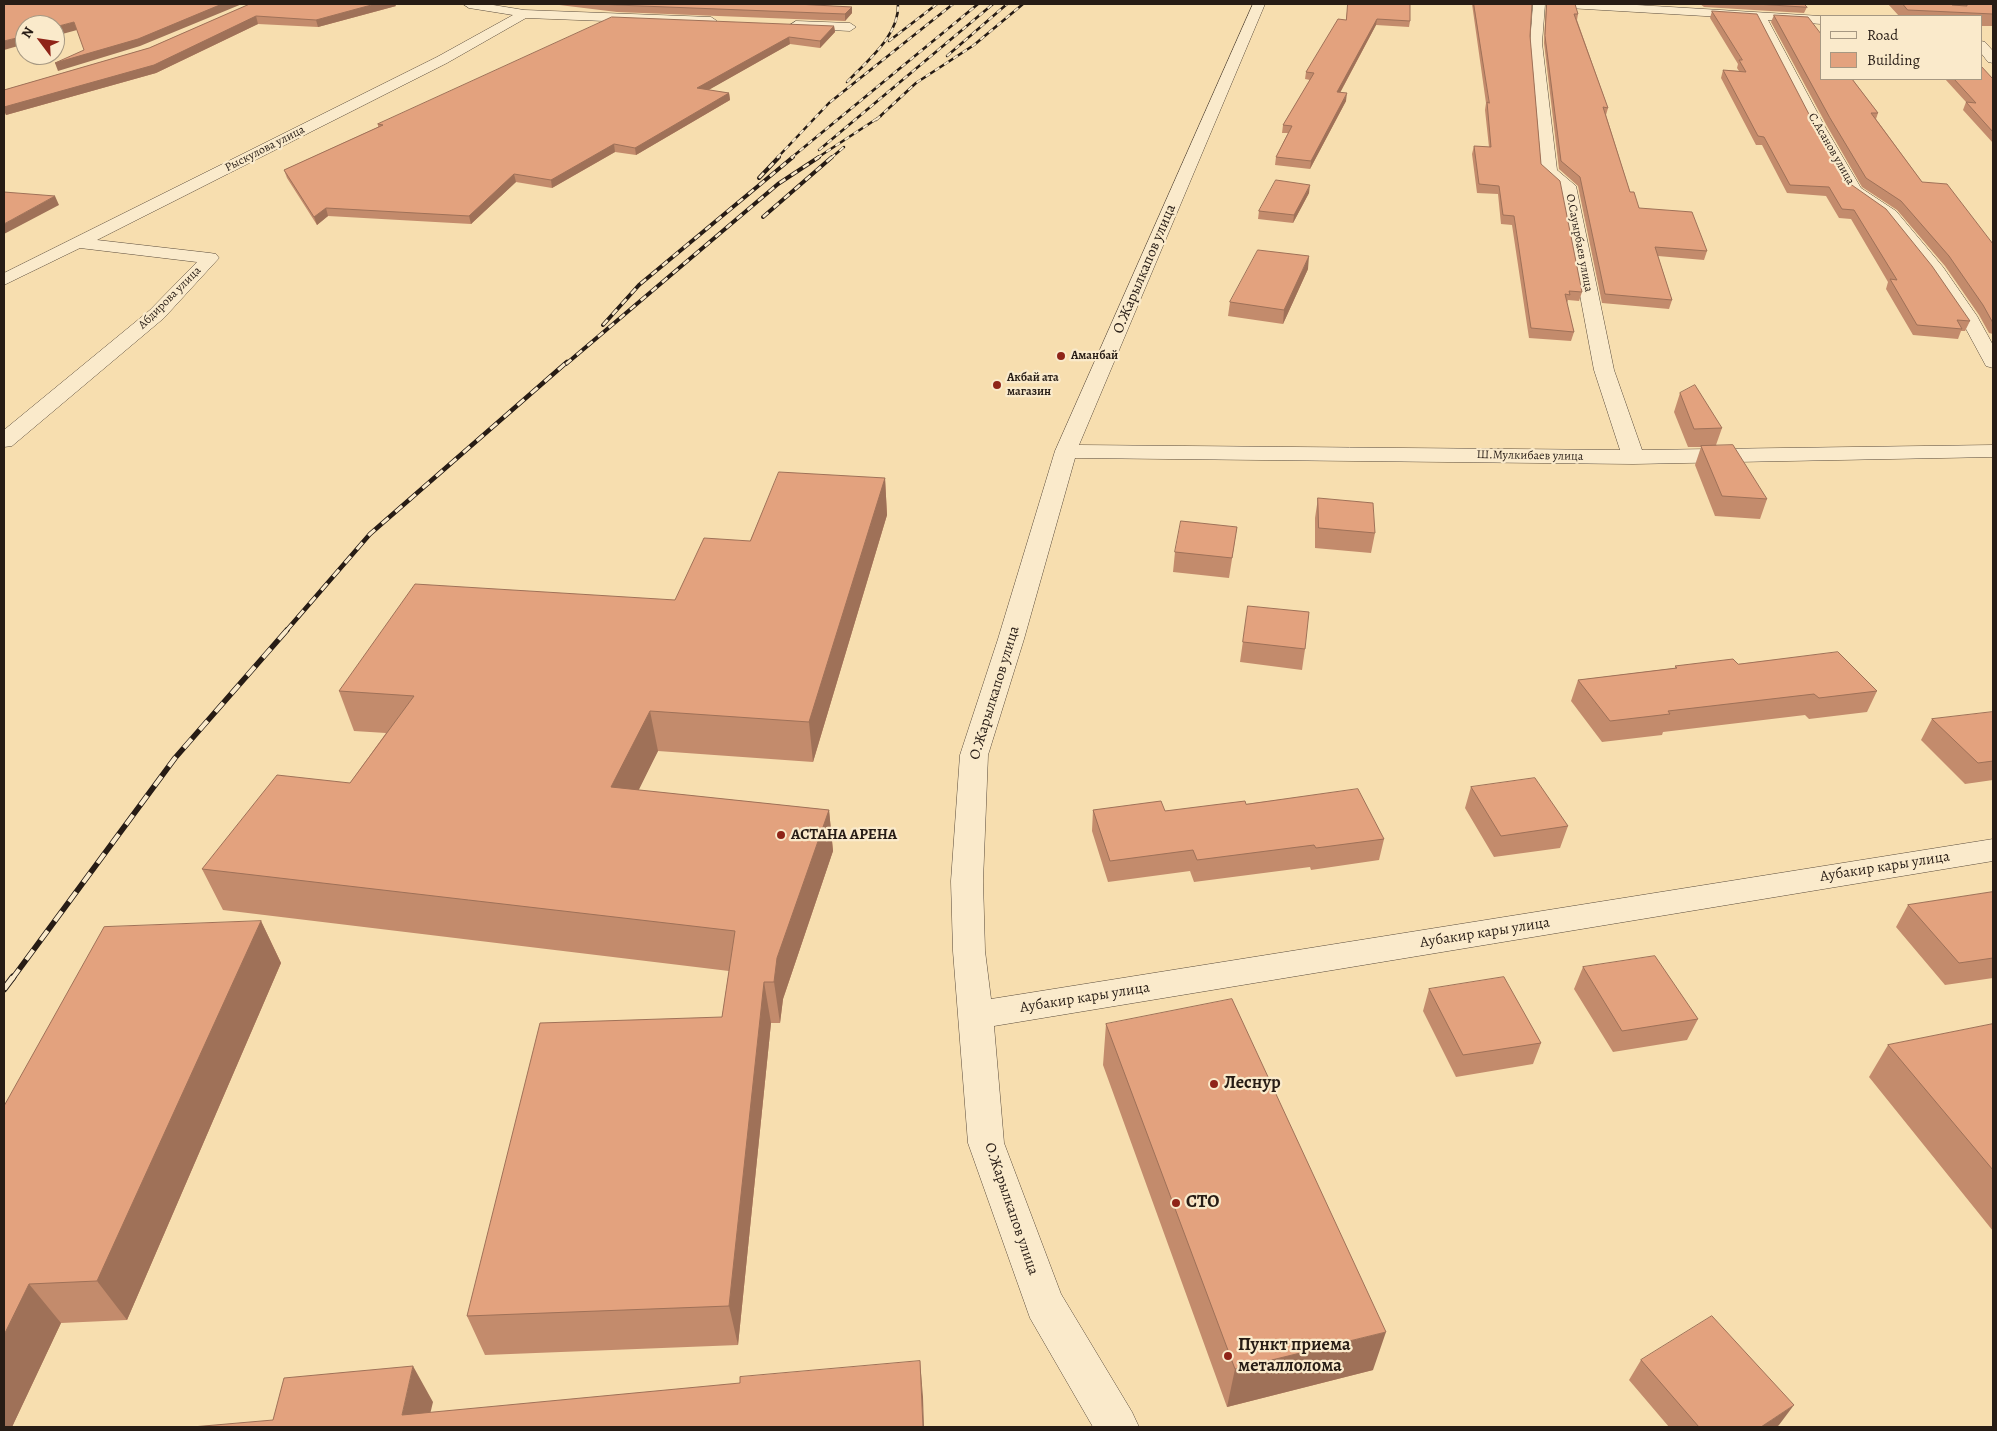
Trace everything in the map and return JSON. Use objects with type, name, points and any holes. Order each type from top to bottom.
[{"type":"street","points":[[469,4],[524,14],[724,22]]},
{"type":"street","name":"О.Жарылкапов улица","points":[[1117,1427],[1044,1304],[986,1143],[969,951],[968,882],[974,755],[1011,639],[1066,451],[1259,4]]},
{"type":"street","name":"О.Сауырбаев улица","points":[[1539,4],[1536,43],[1549,172],[1568,186],[1604,370],[1634,457]]},
{"type":"street","points":[[1568,4],[1820,20]]},
{"type":"street","name":"С.Асанов улица","points":[[1747,4],[1756,16],[1855,191],[1890,214],[1937,271],[1968,316],[1993,362]]},
{"type":"street","points":[[638,18],[654,8]]},
{"type":"street","name":"Рыскулова улица","points":[[4,280],[442,60],[524,14]]},
{"type":"street","points":[[782,24],[850,27]]},
{"type":"street","points":[[1982,47],[1993,59]]},
{"type":"street","name":"Абдирова улица","points":[[4,441],[157,314],[210,258],[78,243]]},
{"type":"street","name":"Ш.Мулкибаев улица","points":[[1066,451],[1634,457],[1993,451]]},
{"type":"street","name":"Аубакир кары улица","points":[[976,1015],[1993,850]]},
{"type":"building","points":[[4,4],[222,4],[138,39],[65,60],[84,50],[74,22],[65,24],[65,15],[15,15],[15,38],[4,41]]},
{"type":"building","points":[[250,4],[375,4],[316,20],[256,16],[154,65],[4,107],[4,90],[149,48]]},
{"type":"building","points":[[602,4],[796,4],[852,7],[845,14]]},
{"type":"building","points":[[1348,4],[1410,4],[1410,21],[1377,19],[1337,92],[1347,93],[1311,161],[1276,157],[1292,126],[1283,125],[1314,73],[1306,72],[1338,19],[1346,20]]},
{"type":"building","points":[[1474,4],[1532,4],[1530,36],[1541,164],[1560,181],[1582,292],[1569,291],[1570,295],[1565,294],[1574,332],[1531,328],[1514,216],[1503,215],[1499,186],[1479,184],[1474,146],[1491,147],[1487,102],[1489,103]]},
{"type":"building","points":[[1547,4],[1575,4],[1578,14],[1574,14],[1608,108],[1603,107],[1630,192],[1634,192],[1639,208],[1692,212],[1707,251],[1655,247],[1672,300],[1605,294],[1580,177],[1561,161],[1545,36]]},
{"type":"building","points":[[1756,4],[1804,4],[1807,7]]},
{"type":"building","points":[[1903,4],[1967,6],[1967,4],[1993,4],[1993,14],[1908,10]]},
{"type":"building","points":[[1712,11],[1757,14],[1812,120],[1849,183],[1886,209],[1932,266],[1970,321],[1957,320],[1962,329],[1917,325],[1890,279],[1897,280],[1854,210],[1842,209],[1829,187],[1790,185],[1764,137],[1758,136],[1723,70],[1746,72],[1739,60],[1742,60]]},
{"type":"building","points":[[1774,15],[1808,17],[1820,33],[1820,80],[1853,80],[1878,113],[1871,113],[1922,182],[1947,184],[1993,244],[1993,323],[1983,305],[1949,256],[1901,201],[1866,178],[1830,118]]},
{"type":"building","points":[[612,17],[834,26],[820,41],[789,37],[697,88],[729,93],[635,148],[614,144],[551,180],[514,174],[469,216],[326,208],[314,217],[284,170],[383,125],[378,124]]},
{"type":"building","points":[[1982,67],[1993,79],[1993,132],[1966,102],[1976,103],[1955,80],[1982,80]]},
{"type":"building","points":[[1276,180],[1310,185],[1294,215],[1259,211]]},
{"type":"building","points":[[4,192],[55,196],[4,224]]},
{"type":"building","points":[[1258,250],[1309,256],[1284,310],[1230,302]]},
{"type":"building","points":[[1695,385],[1722,428],[1694,429],[1680,393]]},
{"type":"building","points":[[1733,445],[1767,499],[1722,496],[1701,446]]},
{"type":"building","points":[[779,472],[885,478],[809,722],[650,711],[611,787],[829,810],[777,958],[774,982],[764,982],[729,1306],[467,1316],[540,1023],[722,1017],[735,931],[202,869],[277,775],[350,783],[414,696],[339,691],[415,584],[675,600],[704,538],[750,541]]},
{"type":"building","points":[[1318,498],[1373,503],[1375,533],[1319,528]]},
{"type":"building","points":[[1181,521],[1237,527],[1232,558],[1175,552]]},
{"type":"building","points":[[1248,606],[1309,612],[1305,649],[1243,642]]},
{"type":"building","points":[[1838,652],[1877,691],[1819,698],[1814,694],[1668,711],[1670,714],[1610,721],[1578,680],[1733,659],[1738,664]]},
{"type":"building","points":[[1992,712],[1993,761],[1978,763],[1932,719]]},
{"type":"building","points":[[1535,778],[1568,826],[1501,836],[1471,787]]},
{"type":"building","points":[[1358,789],[1384,839],[1316,848],[1314,845],[1197,860],[1193,850],[1110,861],[1093,810],[1161,801],[1165,811],[1245,801],[1246,804]]},
{"type":"building","points":[[1993,892],[1993,958],[1959,963],[1908,905]]},
{"type":"building","points":[[261,921],[97,1281],[29,1284],[4,1335],[4,1106],[104,927]]},
{"type":"building","points":[[1655,956],[1698,1019],[1622,1031],[1583,967]]},
{"type":"building","points":[[1504,977],[1541,1043],[1463,1055],[1429,989]]},
{"type":"building","points":[[1232,999],[1386,1332],[1235,1369],[1106,1024]]},
{"type":"building","points":[[1993,1024],[1993,1170],[1888,1045]]},
{"type":"building","points":[[1712,1316],[1794,1405],[1761,1427],[1699,1427],[1641,1360]]},
{"type":"building","points":[[920,1361],[923,1427],[192,1427],[273,1420],[284,1378],[413,1366],[402,1415],[740,1383],[740,1377]]},
{"type":"railway","points":[[847,82],[881,47],[888,37],[894,26],[898,4]]},
{"type":"railway","points":[[889,41],[937,4]]},
{"type":"railway","points":[[777,158],[829,103],[953,4]]},
{"type":"railway","points":[[791,158],[978,4]]},
{"type":"railway","points":[[819,150],[993,4]]},
{"type":"railway","points":[[947,56],[1007,4]]},
{"type":"railway","points":[[879,118],[916,83],[974,45],[1023,4]]},
{"type":"railway","points":[[817,158],[879,118]]},
{"type":"railway","points":[[831,158],[844,147]]},
{"type":"railway","points":[[759,178],[779,157]]},
{"type":"railway","points":[[603,325],[639,285],[793,157]]},
{"type":"railway","points":[[566,364],[778,184],[819,157]]},
{"type":"railway","points":[[763,217],[832,157]]},
{"type":"railway","points":[[286,631],[370,534],[567,362]]},
{"type":"railway","points":[[12,979],[175,758],[287,630]]},
{"type":"railway","points":[[4,989],[13,977]]},
{"type":"place","name":"Аманбай","points":[[1061,356]]},
{"type":"place","name":"Акбай ата магазин","points":[[997,385]]},
{"type":"place","name":"АСТАНА АРЕНА","points":[[781,835]]},
{"type":"place","name":"Леснур","points":[[1214,1084]]},
{"type":"place","name":"СТО","points":[[1176,1203]]},
{"type":"place","name":"Пункт приема металлолома","points":[[1228,1356]]}]
